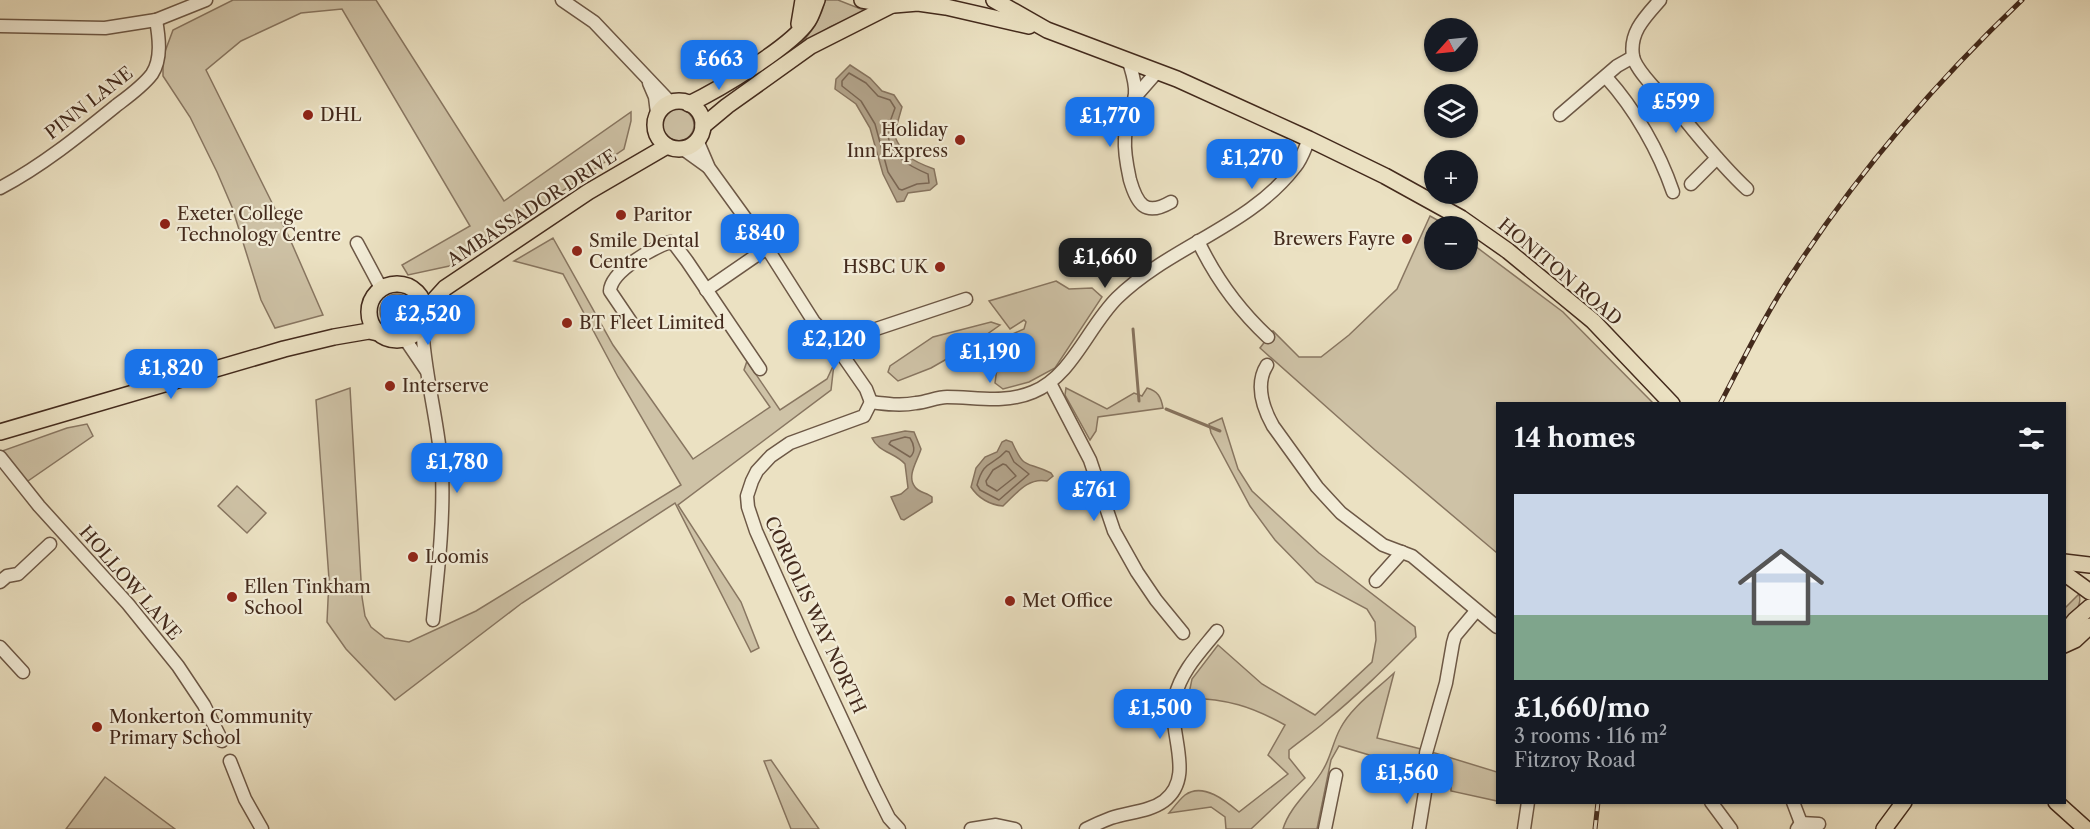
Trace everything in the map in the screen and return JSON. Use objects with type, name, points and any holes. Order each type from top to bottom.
[{"type":"main road","points":[[797,33],[803,0]]},
{"type":"main road","points":[[689,104],[713,92],[766,57],[797,33],[808,21],[817,0]]},
{"type":"main road","points":[[862,0],[896,3]]},
{"type":"main road","name":"HONITON ROAD","points":[[994,0],[1047,30],[1177,79],[1309,139],[1385,176],[1461,218],[1508,252],[1593,321],[1670,402]]},
{"type":"main road","points":[[700,133],[699,113],[689,104],[680,101],[670,102],[657,113],[655,124],[662,140],[675,149],[683,149],[700,133],[727,106],[811,46],[896,3]]},
{"type":"main road","name":"HONITON ROAD","points":[[896,3],[946,7],[1047,30]]},
{"type":"main road","name":"AMBASSADOR DRIVE","points":[[426,309],[445,288],[640,160],[662,140]]},
{"type":"main road","points":[[0,432],[334,337],[364,331],[393,339],[405,339],[418,331],[426,309],[416,290],[401,283],[393,283],[381,288],[371,300],[369,310],[373,326],[378,333]]},
{"type":"main road","name":"AMBASSADOR DRIVE","points":[[416,290],[445,288]]},
{"type":"main road","points":[[334,337],[360,320],[369,310]]},
{"type":"main road","points":[[2066,562],[2090,564]]},
{"type":"main road","points":[[2066,574],[2087,590],[2083,608],[2086,617],[2075,640],[2066,644]]},
{"type":"main road","points":[[2066,632],[2086,617]]},
{"type":"main road","points":[[1884,829],[1903,804]]},
{"type":"main road","points":[[2058,804],[2086,829]]},
{"type":"street","points":[[0,26],[105,28],[156,20],[206,0]]},
{"type":"street","points":[[562,0],[594,22],[670,102]]},
{"type":"street","points":[[1660,0],[1637,27],[1633,40],[1633,57],[1651,83],[1747,189]]},
{"type":"street","name":"PINN LANE","points":[[0,188],[17,179],[84,132],[143,84],[153,73],[159,53],[156,20]]},
{"type":"street","points":[[1560,115],[1617,66],[1633,57]]},
{"type":"street","points":[[1129,62],[1134,79],[1134,97],[1125,138],[1126,164],[1136,199],[1147,208],[1155,208],[1171,202]]},
{"type":"street","points":[[1134,97],[1156,73]]},
{"type":"street","points":[[1606,77],[1634,113],[1667,175],[1672,192]]},
{"type":"street","points":[[648,80],[655,97],[657,113]]},
{"type":"street","points":[[700,133],[709,168]]},
{"type":"street","points":[[683,149],[709,168],[767,248],[814,322],[834,344],[867,389],[871,402],[905,405],[945,397],[1016,398],[1050,383],[1065,368],[1116,299],[1152,269],[1260,203],[1297,165],[1309,139]]},
{"type":"street","points":[[1691,184],[1717,158]]},
{"type":"street","points":[[1198,241],[1214,271],[1241,310],[1268,338]]},
{"type":"street","points":[[631,322],[610,291],[610,285],[618,274],[670,242],[675,245],[760,369]]},
{"type":"street","points":[[357,243],[381,288]]},
{"type":"street","points":[[706,290],[767,248]]},
{"type":"street","points":[[834,344],[966,299]]},
{"type":"street","points":[[422,325],[442,471],[442,513],[433,620]]},
{"type":"street","points":[[405,339],[427,371]]},
{"type":"street","points":[[1267,365],[1261,379],[1261,391],[1267,414],[1273,426],[1317,487],[1341,513],[1375,540],[1413,556],[1496,626]]},
{"type":"street","points":[[1050,383],[1090,460],[1114,531],[1137,573],[1183,633]]},
{"type":"street","name":"CORIOLIS WAY NORTH","points":[[871,402],[864,416],[790,443],[771,456],[764,462],[752,481],[747,496],[756,531],[802,636],[889,818],[899,829]]},
{"type":"street","name":"HOLLOW LANE","points":[[0,457],[39,506],[128,604],[178,666],[204,705],[222,741]]},
{"type":"street","points":[[0,582],[7,576],[18,574],[50,544]]},
{"type":"street","points":[[1376,581],[1402,552]]},
{"type":"street","points":[[1426,753],[1446,683],[1455,636],[1476,611]]},
{"type":"street","points":[[1086,829],[1112,817],[1162,803],[1175,789],[1180,763],[1173,722],[1174,700],[1181,679],[1217,632]]},
{"type":"street","points":[[0,647],[23,672]]},
{"type":"street","points":[[230,761],[245,799],[262,829]]},
{"type":"street","points":[[1325,829],[1336,775]]},
{"type":"street","points":[[1419,829],[1426,786]]},
{"type":"street","points":[[1524,829],[1528,804]]},
{"type":"street","points":[[1712,804],[1724,826]]},
{"type":"street","points":[[1794,804],[1799,826],[1820,824]]},
{"type":"street","points":[[971,829],[996,825],[1016,829]]},
{"type":"shaded area","points":[[233,0],[376,0],[504,201],[631,112],[624,149],[454,265],[408,275],[402,265],[470,226],[342,9],[301,13],[241,41],[206,70],[289,237],[323,315],[275,328],[261,300],[232,207],[217,172],[190,117],[163,76],[163,57],[173,30]]},
{"type":"shaded area","points":[[825,0],[838,0],[866,11],[830,27],[799,46],[819,19]]},
{"type":"shaded area","points":[[678,109],[689,114],[694,125],[689,136],[678,141],[667,136],[662,125],[667,114]]},
{"type":"shaded area","points":[[1424,229],[1424,270],[1478,270],[1478,248],[1563,312],[1652,402],[1496,402],[1496,552],[1375,450],[1260,348],[1273,331],[1299,357],[1321,357],[1349,335],[1397,289]]},
{"type":"shaded area","points":[[553,238],[613,345],[693,459],[770,407],[744,370],[747,361],[780,410],[827,379],[834,364],[831,390],[678,505],[741,602],[759,648],[751,652],[675,503],[522,603],[395,700],[346,649],[327,622],[329,579],[316,400],[350,388],[362,597],[365,616],[371,627],[385,638],[409,642],[476,611],[681,485],[618,377],[563,274],[514,261]]},
{"type":"shaded area","points":[[1056,281],[1069,289],[1092,288],[1102,297],[1055,368],[1029,382],[1003,389],[995,383],[998,361],[1008,336],[1024,329],[1026,322],[1024,320],[1010,329],[989,301]]},
{"type":"shaded area","points":[[397,294],[409,299],[414,311],[409,323],[397,328],[385,323],[380,311],[385,299]]},
{"type":"shaded area","points":[[991,322],[1000,325],[973,344],[931,368],[898,381],[888,372],[890,366],[933,337]]},
{"type":"shaded area","points":[[1066,388],[1107,409],[1134,393],[1142,396],[1147,388],[1158,395],[1163,408],[1098,417],[1096,431],[1090,440],[1065,395]]},
{"type":"shaded area","points":[[1222,418],[1238,469],[1252,491],[1319,553],[1415,627],[1416,637],[1349,701],[1289,750],[1289,758],[1305,778],[1251,829],[1226,829],[1225,817],[1211,807],[1169,813],[1185,795],[1199,791],[1214,794],[1239,812],[1288,774],[1268,755],[1285,725],[1238,705],[1188,698],[1192,679],[1218,645],[1262,684],[1315,715],[1372,662],[1376,640],[1375,622],[1367,609],[1316,582],[1275,540],[1250,506],[1211,433],[1209,424]]},
{"type":"shaded area","points":[[87,424],[93,436],[25,483],[2,451],[67,428]]},
{"type":"shaded area","points":[[237,486],[266,513],[247,533],[218,506]]},
{"type":"shaded area","points":[[2079,594],[2078,607],[2066,622],[2066,607]]},
{"type":"shaded area","points":[[1394,673],[1377,738],[1496,772],[1496,801],[1451,791],[1451,783],[1419,779],[1396,763],[1339,746],[1331,760],[1317,829],[1283,829],[1291,812],[1324,768],[1338,734],[1357,706]]},
{"type":"shaded area","points":[[771,760],[819,829],[791,829],[764,761]]},
{"type":"shaded area","points":[[105,777],[175,829],[66,829]]},
{"type":"water","points":[[850,65],[870,78],[882,91],[894,95],[902,107],[894,135],[901,148],[910,157],[934,169],[937,184],[930,190],[908,193],[904,201],[897,202],[883,174],[870,128],[856,104],[835,89],[836,79]]},
{"type":"water","points":[[905,431],[914,432],[921,449],[912,473],[913,483],[918,490],[932,497],[932,502],[904,520],[901,519],[891,497],[901,494],[908,488],[905,464],[878,446],[872,438]]},
{"type":"water","points":[[1006,440],[1012,442],[1023,461],[1053,476],[1047,481],[1040,480],[1028,484],[1003,506],[985,500],[971,487],[976,468],[985,457],[997,452],[1002,442]]},
{"type":"waterway","points":[[1133,329],[1139,401]]},
{"type":"waterway","points":[[1166,409],[1220,431]]},
{"type":"railway","points":[[1721,402],[1775,301],[1846,196],[1930,95],[2022,0]]},
{"type":"railway","points":[[1595,829],[1598,804]]},
{"type":"place","name":"DHL","points":[[308,115]]},
{"type":"place","name":"Holiday Inn Express","points":[[960,140]]},
{"type":"place","name":"Paritor","points":[[621,215]]},
{"type":"place","name":"Exeter College Technology Centre","points":[[165,224]]},
{"type":"place","name":"Brewers Fayre","points":[[1407,239]]},
{"type":"place","name":"Smile Dental Centre","points":[[577,251]]},
{"type":"place","name":"HSBC UK","points":[[940,267]]},
{"type":"place","name":"BT Fleet Limited","points":[[567,323]]},
{"type":"place","name":"Interserve","points":[[390,386]]},
{"type":"place","name":"Loomis","points":[[413,557]]},
{"type":"place","name":"Ellen Tinkham School","points":[[232,597]]},
{"type":"place","name":"Met Office","points":[[1010,601]]},
{"type":"place","name":"Monkerton Community Primary School","points":[[97,727]]}]
